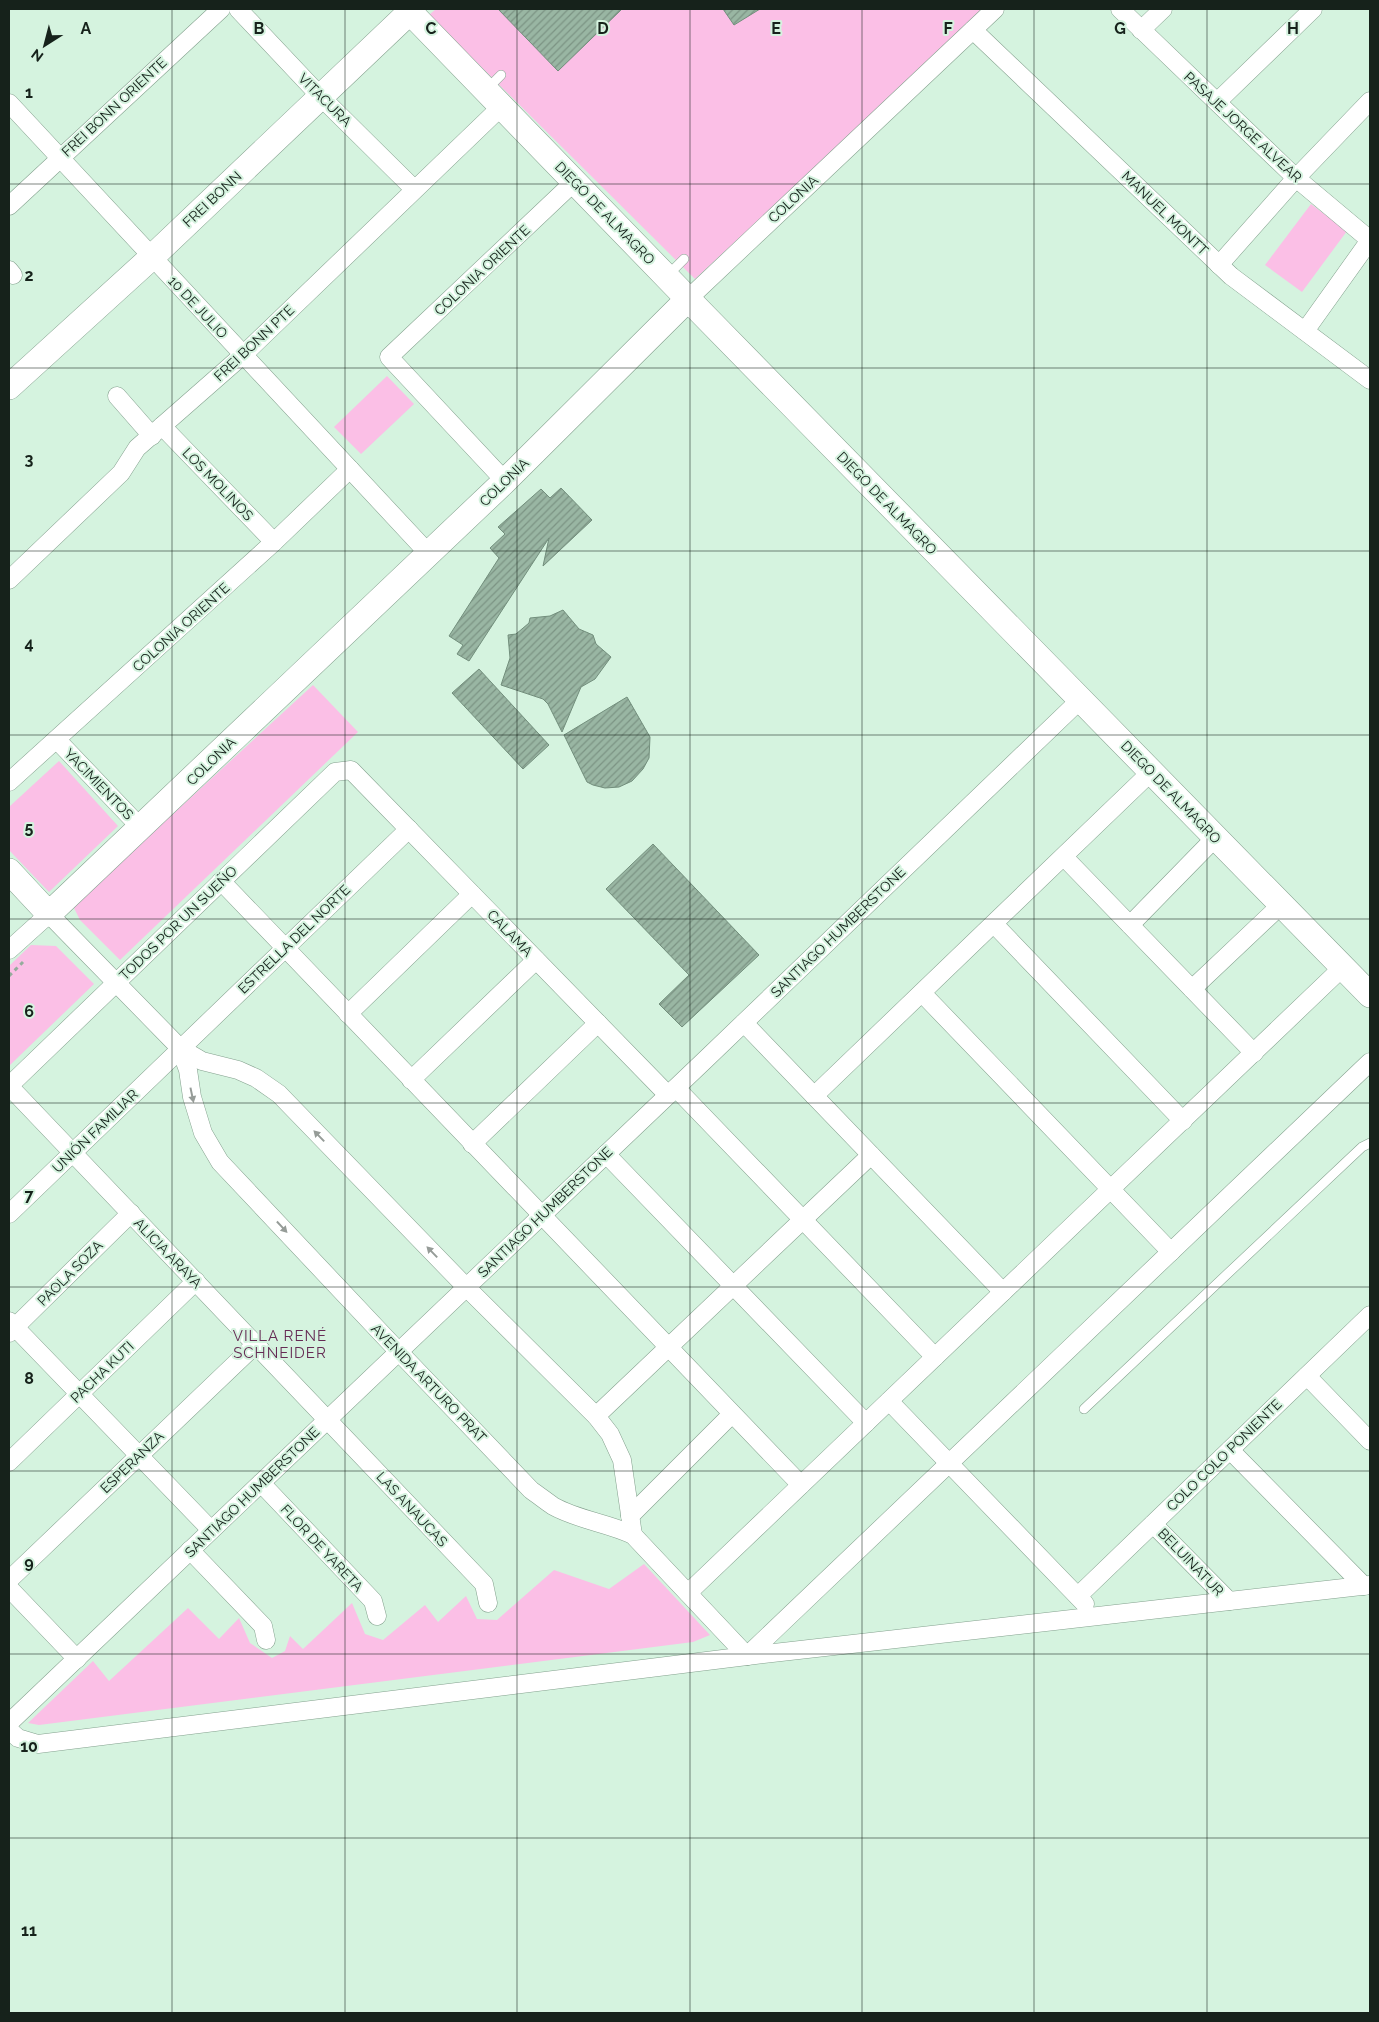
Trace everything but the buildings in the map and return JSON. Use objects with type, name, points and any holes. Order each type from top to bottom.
[{"type":"street","name":"FREI BONN ORIENTE","points":[[9,206],[221,9]]},
{"type":"street","name":"VITACURA","points":[[238,9],[321,97],[414,189]]},
{"type":"street","name":"COLONIA","points":[[9,950],[141,828],[429,554],[504,482],[688,298],[995,9]]},
{"type":"street","name":"PASAJE JORGE ALVEAR","points":[[1120,9],[1296,178],[1370,240]]},
{"type":"street","points":[[1142,30],[1163,9]]},
{"type":"street","points":[[1217,102],[1313,9]]},
{"type":"street","name":"FREI BONN","points":[[9,387],[152,257],[410,10]]},
{"type":"street","name":"DIEGO DE ALMAGRO","points":[[410,10],[496,90],[574,182],[1370,995]]},
{"type":"street","name":"MANUEL MONTT","points":[[972,30],[1231,276],[1370,380]]},
{"type":"street","name":"FREI BONN PTE","points":[[9,580],[121,473],[137,448],[243,355],[414,189],[496,90]]},
{"type":"street","points":[[1219,264],[1296,178],[1370,101]]},
{"type":"street","name":"10 DE JULIO","points":[[9,103],[429,554]]},
{"type":"street","name":"COLONIA ORIENTE","points":[[504,482],[389,357],[574,182]]},
{"type":"street","points":[[1305,331],[1370,240]]},
{"type":"street","name":"LOS MOLINOS","points":[[117,396],[157,431],[274,542]]},
{"type":"street","name":"COLONIA ORIENTE","points":[[9,782],[274,542],[350,469]]},
{"type":"street","name":"SANTIAGO HUMBERSTONE","points":[[9,1723],[672,1092],[1080,700]]},
{"type":"street","name":"YACIMIENTOS","points":[[57,740],[141,828]]},
{"type":"street","name":"CALAMA","points":[[351,770],[598,1023],[672,1092],[803,1220],[935,1357]]},
{"type":"street","name":"TODOS POR UN SUEÑO","points":[[9,1086],[335,772],[351,770]]},
{"type":"street","points":[[814,1096],[1151,772]]},
{"type":"street","name":"ESTRELLA DEL NORTE","points":[[180,1048],[408,829]]},
{"type":"street","points":[[1130,925],[1215,838]]},
{"type":"street","points":[[1064,857],[1254,1053]]},
{"type":"street","points":[[9,872],[49,914]]},
{"type":"street","points":[[221,881],[801,1485]]},
{"type":"street","points":[[348,1014],[472,894]]},
{"type":"street","points":[[1192,989],[1282,904]]},
{"type":"street","name":"AVENIDA ARTURO PRAT","points":[[49,914],[180,1048],[202,1061],[238,1070],[256,1078],[279,1094],[466,1287],[596,1416],[610,1434],[622,1460],[633,1535]]},
{"type":"street","points":[[994,924],[1183,1121]]},
{"type":"street","points":[[411,1080],[536,960]]},
{"type":"street","points":[[688,1593],[1343,966]]},
{"type":"street","points":[[922,993],[1171,1252]]},
{"type":"street","points":[[472,1144],[598,1023]]},
{"type":"street","points":[[744,1023],[1003,1292]]},
{"type":"street","name":"AVENIDA ARTURO PRAT","points":[[180,1048],[188,1070],[192,1097],[203,1133],[220,1162],[398,1352],[531,1490],[554,1506],[614,1526],[633,1535],[747,1656]]},
{"type":"street","name":"UNIÓN FAMILIAR","points":[[9,1214],[180,1048]]},
{"type":"street","points":[[747,1656],[1370,1062]]},
{"type":"street","name":"ALICIA ARAYA","points":[[9,1086],[328,1419]]},
{"type":"street","points":[[606,1154],[866,1423]]},
{"type":"street","points":[[596,1416],[871,1155]]},
{"type":"street","name":"PAOLA SOZA","points":[[11,1327],[131,1213]]},
{"type":"street","name":"PACHA KUTI","points":[[9,1462],[196,1281]]},
{"type":"street","name":"COLO COLO PONIENTE","points":[[1078,1596],[1370,1315]]},
{"type":"street","points":[[11,1327],[211,1530]]},
{"type":"street","name":"ESPERANZA","points":[[9,1580],[256,1344]]},
{"type":"street","points":[[1307,1376],[1370,1441]]},
{"type":"street","points":[[889,1401],[1097,1616]]},
{"type":"street","points":[[630,1516],[732,1414]]},
{"type":"street","name":"LAS ANAUCAS","points":[[328,1419],[484,1584],[488,1603]]},
{"type":"street","points":[[1230,1450],[1367,1585]]},
{"type":"street","name":"FLOR DE YARETA","points":[[262,1483],[373,1601],[377,1616]]},
{"type":"street","name":"BELUINATUR","points":[[1153,1524],[1229,1601]]},
{"type":"street","points":[[190,1550],[263,1626],[266,1640]]},
{"type":"street","points":[[9,1730],[18,1738],[38,1744],[747,1656],[1367,1585]]},
{"type":"street","points":[[9,1588],[77,1658]]},
{"type":"lane","points":[[666,276],[684,259]]},
{"type":"lane","points":[[1084,1409],[1355,1154],[1370,1143]]},
{"type":"shaded area","points":[[436,9],[986,9],[695,279],[429,15]]},
{"type":"shaded area","points":[[1311,204],[1347,231],[1302,292],[1265,265]]},
{"type":"shaded area","points":[[387,376],[414,404],[361,454],[334,427]]},
{"type":"shaded area","points":[[313,685],[358,732],[120,960],[80,920],[73,906]]},
{"type":"shaded area","points":[[59,761],[118,826],[49,892],[9,850],[9,807]]},
{"type":"shaded area","points":[[31,945],[56,946],[94,984],[9,1066],[9,966]]},
{"type":"shaded area","points":[[644,1564],[710,1635],[693,1642],[39,1725],[28,1723],[93,1661],[109,1681],[188,1608],[219,1639],[239,1618],[250,1643],[272,1658],[285,1651],[290,1636],[303,1649],[352,1603],[365,1634],[383,1640],[425,1605],[438,1622],[466,1596],[477,1619],[497,1620],[554,1570],[609,1589]]},
{"type":"district","name":"VILLA RENÉ SCHNEIDER","points":[[280,1344]]}]
